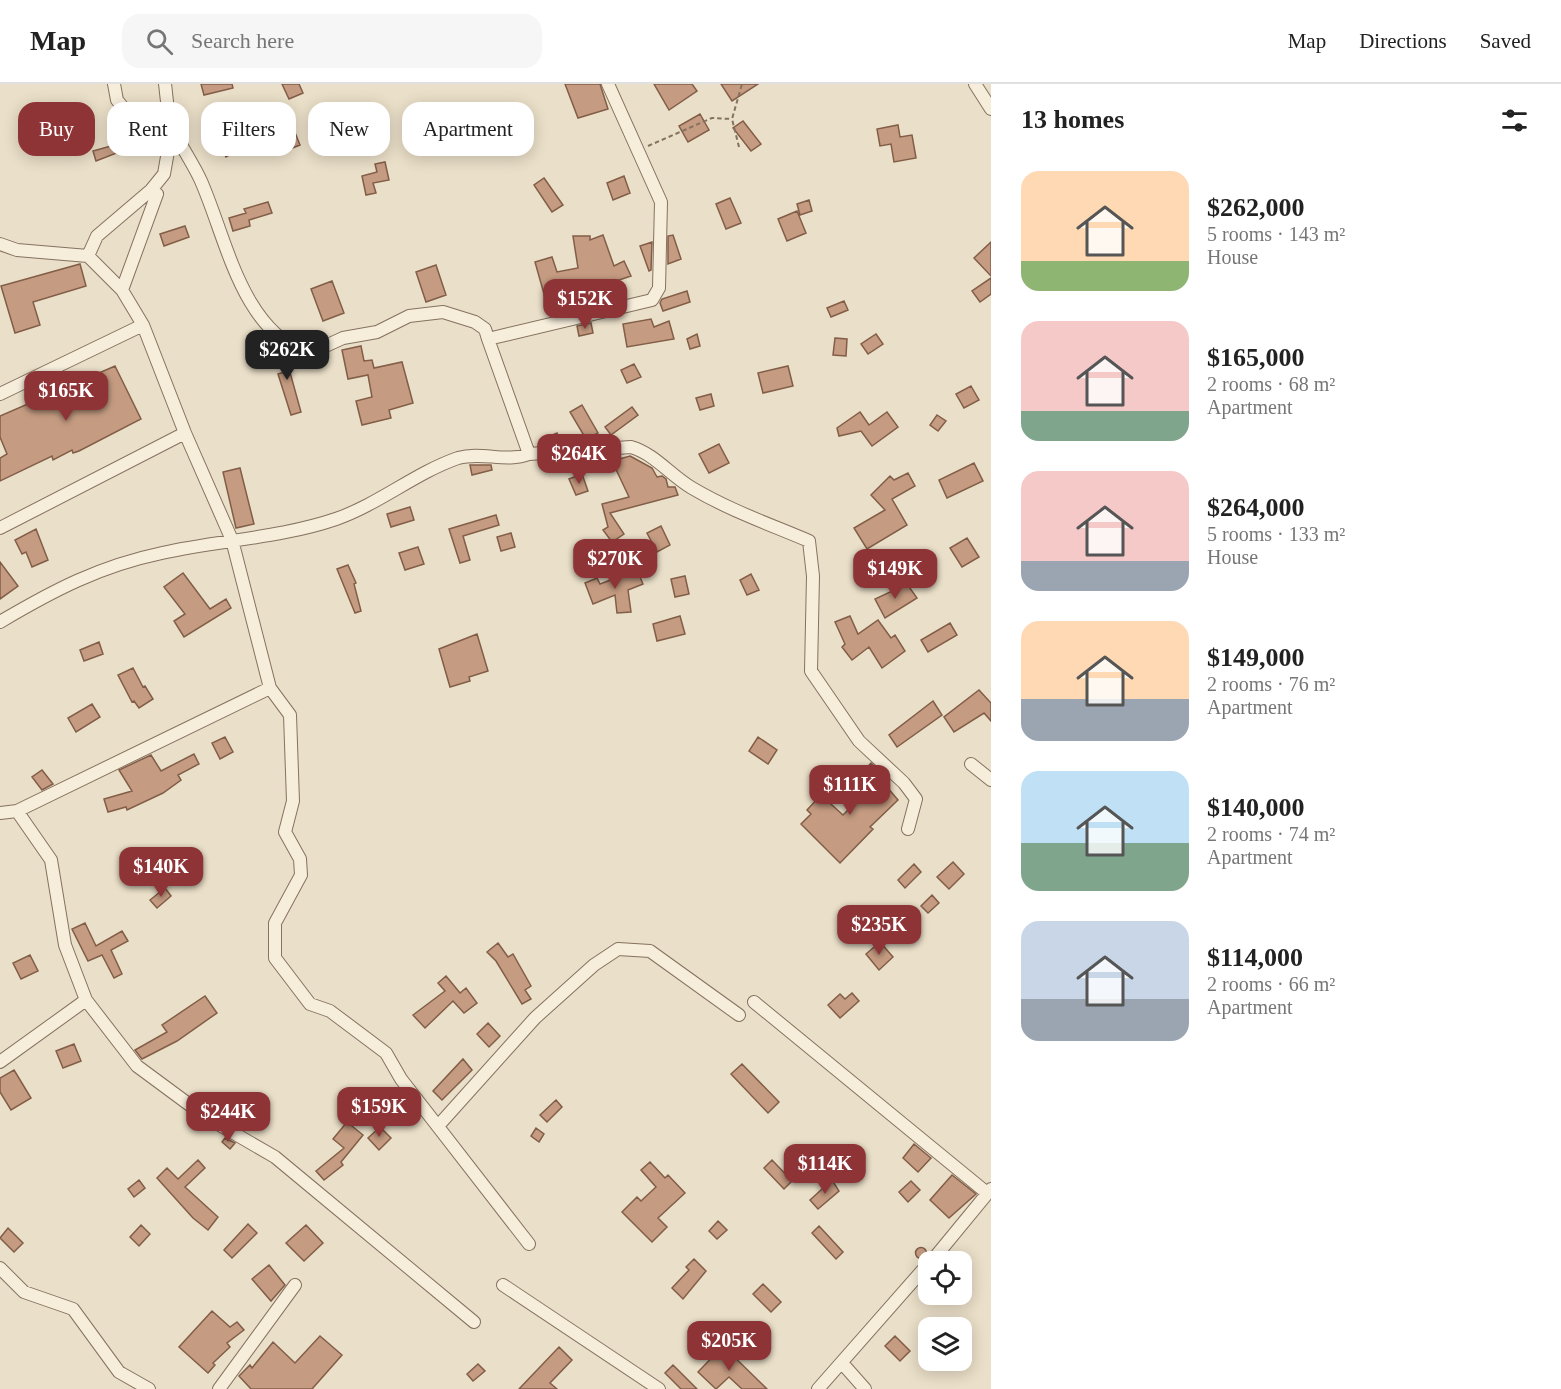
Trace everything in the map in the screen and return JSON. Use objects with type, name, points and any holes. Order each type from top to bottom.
[{"type":"street","points":[[114,84],[119,102]]},
{"type":"street","points":[[165,84],[167,102]]},
{"type":"street","points":[[488,339],[652,300],[656,296],[659,288],[661,202],[608,84]]},
{"type":"street","points":[[975,84],[991,109]]},
{"type":"street","points":[[88,256],[97,236],[151,190],[164,174],[167,156]]},
{"type":"street","points":[[187,156],[201,181],[217,226],[251,304],[290,347],[308,354],[343,338],[377,332],[409,316],[443,312],[475,322],[485,329],[529,454]]},
{"type":"street","points":[[122,290],[157,194],[151,190]]},
{"type":"street","points":[[0,244],[17,250],[88,256],[122,290],[143,325],[185,433],[232,540],[270,688],[290,715],[293,801],[285,832],[300,859],[301,875],[275,923],[275,958],[310,1004],[330,1011],[386,1053],[401,1079],[529,1244]]},
{"type":"street","points":[[0,394],[143,325]]},
{"type":"street","points":[[0,528],[185,433]]},
{"type":"street","points":[[0,622],[66,584],[117,564],[162,553],[294,531],[337,518],[367,505],[427,471],[460,458],[491,456],[515,460],[529,454],[632,447],[646,451],[682,482],[726,508],[809,541],[813,576],[811,671],[859,741],[904,783],[916,799],[908,829]]},
{"type":"street","points":[[0,813],[17,811],[270,688]]},
{"type":"street","points":[[971,764],[991,780]]},
{"type":"street","points":[[17,811],[51,860],[65,945],[86,1000],[137,1066],[206,1117],[275,1157],[474,1322]]},
{"type":"street","points":[[438,1126],[535,1018],[594,965],[618,949],[650,951],[739,1015]]},
{"type":"street","points":[[0,1062],[86,1000]]},
{"type":"street","points":[[754,1002],[989,1191],[940,1251]]},
{"type":"street","points":[[0,1268],[24,1293],[73,1309],[119,1372],[149,1389]]},
{"type":"street","points":[[818,1389],[918,1277]]},
{"type":"street","points":[[219,1389],[295,1285]]},
{"type":"street","points":[[503,1285],[659,1389]]},
{"type":"street","points":[[842,1363],[865,1389]]},
{"type":"path","points":[[739,147],[732,118],[742,84]]},
{"type":"path","points":[[637,148],[653,144],[712,118],[732,118]]},
{"type":"building","points":[[201,84],[232,84],[233,88],[204,95]]},
{"type":"building","points":[[282,84],[299,84],[303,93],[289,99]]},
{"type":"building","points":[[565,84],[600,84],[608,109],[578,118]]},
{"type":"building","points":[[654,84],[692,84],[697,91],[669,110]]},
{"type":"building","points":[[721,84],[758,84],[732,101]]},
{"type":"building","points":[[700,114],[709,130],[688,142],[679,126]]},
{"type":"building","points":[[743,121],[761,144],[751,151],[733,128]]},
{"type":"building","points":[[898,125],[900,137],[912,135],[916,158],[894,162],[891,144],[880,146],[877,129]]},
{"type":"building","points":[[296,135],[300,145],[296,147]]},
{"type":"building","points":[[107,147],[107,156],[109,156],[96,161],[95,150]]},
{"type":"building","points":[[385,162],[389,180],[373,183],[376,193],[366,195],[362,176],[377,172],[375,164]]},
{"type":"building","points":[[624,176],[630,193],[613,200],[607,183]]},
{"type":"building","points":[[544,178],[563,205],[552,212],[534,185]]},
{"type":"building","points":[[730,198],[741,223],[726,229],[716,204]]},
{"type":"building","points":[[809,200],[812,211],[800,215],[797,204]]},
{"type":"building","points":[[268,202],[272,213],[249,220],[250,226],[233,231],[229,218],[246,213],[244,209]]},
{"type":"building","points":[[797,211],[806,233],[787,241],[778,219]]},
{"type":"building","points":[[185,226],[189,237],[164,246],[160,234]]},
{"type":"building","points":[[603,235],[614,266],[624,261],[631,276],[598,287],[559,294],[560,296],[546,301],[535,262],[552,257],[557,272],[578,268],[573,236],[590,236],[590,240]]},
{"type":"building","points":[[673,235],[681,259],[668,264],[668,236]]},
{"type":"building","points":[[652,242],[651,270],[649,271],[640,246]]},
{"type":"building","points":[[991,242],[991,276],[974,258]]},
{"type":"building","points":[[80,264],[86,286],[33,302],[40,325],[15,333],[1,286]]},
{"type":"building","points":[[436,265],[446,295],[426,302],[416,272]]},
{"type":"building","points":[[991,278],[991,294],[980,302],[972,291]]},
{"type":"building","points":[[332,281],[344,313],[323,321],[311,289]]},
{"type":"building","points":[[687,291],[690,302],[663,311],[660,303],[662,299]]},
{"type":"building","points":[[844,301],[848,310],[831,317],[827,308]]},
{"type":"building","points":[[651,319],[654,327],[669,321],[674,339],[627,347],[623,324]]},
{"type":"building","points":[[591,323],[593,333],[579,336],[577,326]]},
{"type":"building","points":[[697,334],[700,346],[690,349],[687,339]]},
{"type":"building","points":[[876,334],[883,344],[868,354],[861,344]]},
{"type":"building","points":[[835,338],[847,339],[846,356],[833,355]]},
{"type":"building","points":[[361,346],[364,361],[372,360],[374,368],[402,362],[413,403],[389,410],[391,418],[362,425],[356,401],[372,397],[368,375],[348,379],[342,350]]},
{"type":"building","points":[[280,348],[291,354],[286,358],[301,412],[291,415],[278,374],[284,372],[271,355]]},
{"type":"building","points":[[634,364],[641,377],[627,383],[621,370]]},
{"type":"building","points":[[115,366],[141,419],[79,451],[73,453],[72,450],[53,460],[52,456],[0,481],[0,458],[7,454],[0,437],[0,416]]},
{"type":"building","points":[[788,366],[793,386],[763,393],[758,373]]},
{"type":"building","points":[[971,386],[979,400],[964,408],[956,394]]},
{"type":"building","points":[[711,394],[714,406],[700,410],[696,398]]},
{"type":"building","points":[[582,405],[598,433],[586,439],[570,412]]},
{"type":"building","points":[[632,407],[638,415],[611,435],[605,427]]},
{"type":"building","points":[[860,412],[869,425],[887,412],[898,427],[872,446],[861,431],[839,436],[837,428]]},
{"type":"building","points":[[937,415],[946,421],[938,431],[930,425]]},
{"type":"building","points":[[557,433],[561,443],[545,445],[543,439]]},
{"type":"building","points":[[719,444],[729,463],[709,473],[699,454]]},
{"type":"building","points":[[630,456],[652,468],[657,477],[662,476],[666,479],[668,487],[675,487],[678,495],[610,513],[624,534],[612,542],[603,530],[608,527],[602,504],[629,497],[612,461]]},
{"type":"building","points":[[974,463],[983,481],[947,498],[939,480]]},
{"type":"building","points":[[470,465],[491,465],[492,470],[472,475]]},
{"type":"building","points":[[240,468],[254,524],[236,528],[223,472]]},
{"type":"building","points":[[908,473],[915,486],[892,499],[907,525],[867,549],[854,528],[885,510],[871,495],[890,476],[894,480]]},
{"type":"building","points":[[582,474],[588,491],[576,495],[569,479]]},
{"type":"building","points":[[410,507],[414,520],[391,527],[387,514]]},
{"type":"building","points":[[496,515],[499,525],[463,536],[470,560],[460,563],[449,529]]},
{"type":"building","points":[[661,526],[670,545],[657,552],[647,533]]},
{"type":"building","points":[[36,529],[48,560],[32,567],[26,552],[22,554],[15,540]]},
{"type":"building","points":[[511,533],[515,547],[501,551],[497,537]]},
{"type":"building","points":[[967,538],[979,557],[962,567],[950,548]]},
{"type":"building","points":[[418,547],[424,564],[405,570],[399,553]]},
{"type":"building","points":[[0,562],[18,586],[0,599]]},
{"type":"building","points":[[348,565],[356,583],[354,584],[361,611],[355,613],[337,569]]},
{"type":"building","points":[[637,570],[643,584],[628,590],[631,612],[617,613],[615,595],[593,604],[585,583],[597,578],[600,584]]},
{"type":"building","points":[[183,573],[210,609],[226,599],[231,608],[184,637],[174,621],[185,614],[164,587]]},
{"type":"building","points":[[751,574],[759,590],[747,595],[740,580]]},
{"type":"building","points":[[685,576],[689,594],[675,597],[671,579]]},
{"type":"building","points":[[907,584],[917,598],[885,618],[875,599]]},
{"type":"building","points":[[680,616],[685,634],[657,641],[653,624]]},
{"type":"building","points":[[850,616],[858,634],[878,620],[891,638],[895,635],[905,651],[882,668],[869,647],[852,660],[842,647],[845,644],[835,622]]},
{"type":"building","points":[[950,623],[957,635],[928,652],[921,640]]},
{"type":"building","points":[[477,634],[488,671],[469,677],[470,681],[450,687],[439,649]]},
{"type":"building","points":[[99,642],[103,654],[84,661],[80,650]]},
{"type":"building","points":[[133,668],[143,687],[145,686],[153,699],[139,708],[134,701],[132,702],[118,675]]},
{"type":"building","points":[[979,690],[991,703],[991,721],[984,713],[954,732],[944,717]]},
{"type":"building","points":[[933,701],[942,715],[897,747],[889,735]]},
{"type":"building","points":[[92,704],[100,717],[76,732],[68,718]]},
{"type":"building","points":[[225,737],[233,752],[220,759],[212,743]]},
{"type":"building","points":[[758,737],[777,750],[768,764],[749,751]]},
{"type":"building","points":[[194,754],[199,764],[178,775],[181,780],[163,793],[127,810],[126,807],[108,812],[104,799],[132,791],[119,770],[151,755],[161,771]]},
{"type":"building","points":[[871,763],[878,770],[875,773],[898,800],[870,827],[873,829],[840,863],[801,824],[811,814],[807,810],[821,795],[843,815],[863,795],[851,785]]},
{"type":"building","points":[[42,770],[53,784],[42,790],[32,777]]},
{"type":"building","points":[[953,862],[964,874],[949,889],[937,877]]},
{"type":"building","points":[[914,864],[921,872],[905,888],[898,880]]},
{"type":"building","points":[[165,888],[171,896],[157,908],[150,900]]},
{"type":"building","points":[[932,895],[939,903],[928,913],[921,906]]},
{"type":"building","points":[[85,923],[96,946],[122,931],[128,941],[111,950],[122,974],[114,978],[102,955],[88,961],[72,929]]},
{"type":"building","points":[[880,942],[893,957],[879,970],[866,954]]},
{"type":"building","points":[[498,943],[508,957],[513,954],[531,986],[525,990],[531,999],[522,1004],[496,961],[487,952]]},
{"type":"building","points":[[30,955],[38,971],[21,979],[13,963]]},
{"type":"building","points":[[446,976],[460,993],[466,988],[477,1003],[464,1013],[453,1001],[425,1028],[413,1015],[445,991],[438,983]]},
{"type":"building","points":[[852,993],[859,1001],[840,1018],[828,1005],[840,994],[845,999]]},
{"type":"building","points":[[205,996],[217,1013],[177,1041],[142,1059],[135,1050],[167,1032],[162,1025]]},
{"type":"building","points":[[488,1023],[500,1036],[489,1047],[477,1034]]},
{"type":"building","points":[[74,1044],[81,1061],[63,1068],[56,1051]]},
{"type":"building","points":[[463,1059],[472,1070],[442,1100],[433,1091]]},
{"type":"building","points":[[742,1064],[779,1102],[768,1113],[731,1074]]},
{"type":"building","points":[[14,1070],[31,1098],[11,1110],[0,1092],[0,1078]]},
{"type":"building","points":[[556,1100],[562,1107],[547,1122],[540,1115]]},
{"type":"building","points":[[347,1122],[363,1135],[341,1162],[343,1165],[324,1180],[316,1171],[344,1148],[333,1139]]},
{"type":"building","points":[[380,1127],[391,1138],[379,1150],[368,1138]]},
{"type":"building","points":[[536,1128],[544,1134],[539,1142],[531,1136]]},
{"type":"building","points":[[225,1138],[235,1143],[230,1149],[222,1142]]},
{"type":"building","points":[[914,1144],[931,1158],[918,1172],[903,1158]]},
{"type":"building","points":[[198,1160],[205,1168],[185,1187],[218,1217],[208,1230],[193,1218],[157,1178],[167,1168],[178,1179]]},
{"type":"building","points":[[772,1160],[792,1181],[784,1189],[764,1168]]},
{"type":"building","points":[[650,1162],[665,1178],[668,1175],[685,1193],[658,1218],[667,1227],[652,1242],[622,1212],[637,1197],[641,1201],[656,1187],[641,1170]]},
{"type":"building","points":[[952,1175],[976,1194],[949,1218],[930,1200]]},
{"type":"building","points":[[139,1180],[145,1188],[134,1197],[128,1189]]},
{"type":"building","points":[[832,1180],[839,1191],[818,1209],[810,1200]]},
{"type":"building","points":[[911,1181],[920,1190],[908,1202],[899,1192]]},
{"type":"building","points":[[718,1221],[727,1230],[717,1239],[709,1231]]},
{"type":"building","points":[[248,1224],[257,1233],[232,1258],[224,1250]]},
{"type":"building","points":[[141,1225],[150,1234],[139,1246],[130,1237]]},
{"type":"building","points":[[306,1225],[323,1243],[304,1261],[286,1243]]},
{"type":"building","points":[[819,1226],[843,1252],[836,1259],[812,1233]]},
{"type":"building","points":[[8,1228],[23,1243],[14,1252],[0,1238]]},
{"type":"building","points":[[917,1249],[925,1249],[926,1251],[918,1251],[917,1257]]},
{"type":"building","points":[[694,1259],[706,1271],[683,1299],[672,1288],[689,1270],[686,1267]]},
{"type":"building","points":[[269,1265],[285,1285],[271,1301],[252,1279]]},
{"type":"building","points":[[763,1284],[781,1302],[771,1312],[753,1294]]},
{"type":"building","points":[[212,1311],[230,1327],[237,1322],[244,1330],[227,1343],[230,1347],[213,1363],[215,1365],[208,1373],[179,1347]]},
{"type":"building","points":[[320,1336],[342,1355],[312,1389],[251,1389],[239,1376],[250,1365],[252,1368],[273,1342],[295,1363]]},
{"type":"building","points":[[895,1336],[910,1351],[900,1361],[885,1346]]},
{"type":"building","points":[[723,1346],[767,1389],[742,1389],[729,1377],[716,1389],[698,1372]]},
{"type":"building","points":[[559,1347],[572,1360],[550,1383],[557,1389],[519,1389]]},
{"type":"building","points":[[478,1364],[485,1371],[473,1381],[467,1374]]},
{"type":"building","points":[[673,1365],[697,1389],[681,1389],[665,1373]]}]
